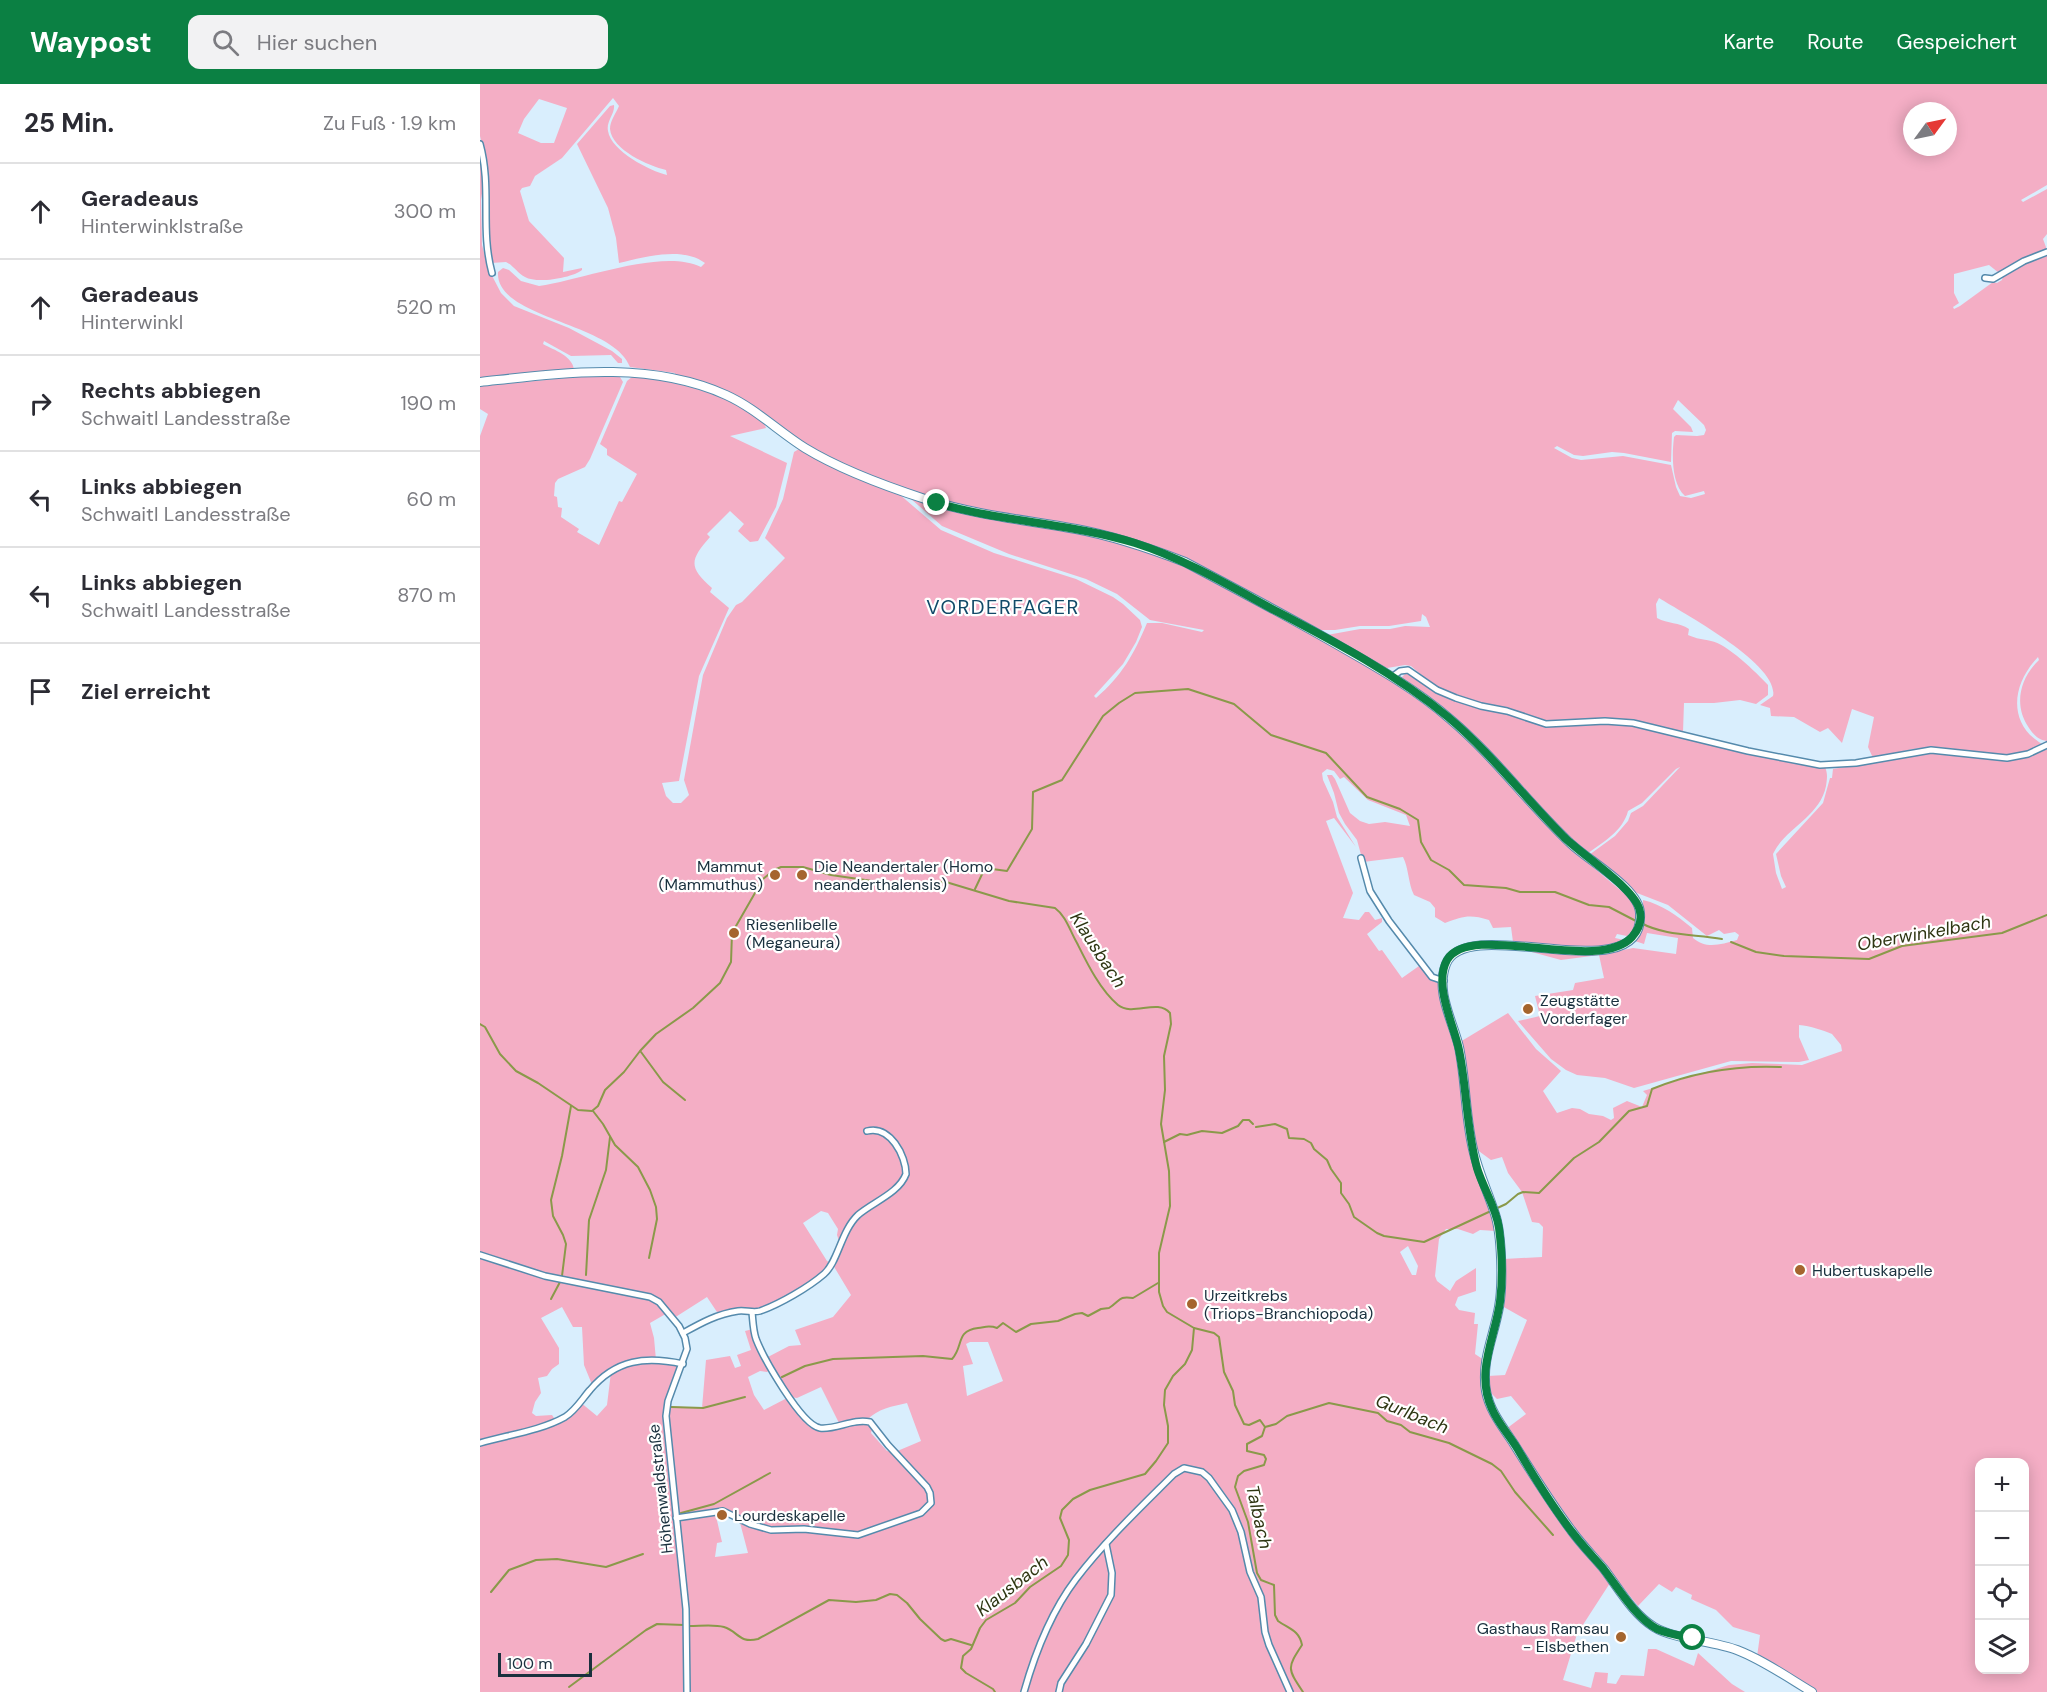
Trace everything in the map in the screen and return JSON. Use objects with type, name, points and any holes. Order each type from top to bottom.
[{"type":"street","points":[[480,144],[486,176],[482,204],[482,235],[492,273]]},
{"type":"street","points":[[1985,278],[1993,279],[2024,261],[2047,252]]},
{"type":"street","points":[[480,382],[576,373],[626,372],[676,378],[727,395],[751,408],[794,441],[819,456],[907,493],[971,512],[1108,536],[1185,562],[1322,636],[1392,677],[1434,706],[1460,728],[1569,842],[1632,894],[1640,908],[1640,921],[1636,932],[1626,943],[1616,948],[1558,950],[1499,944],[1482,945],[1460,950],[1448,959],[1445,967],[1446,1007],[1460,1054],[1472,1148],[1498,1225],[1501,1294],[1487,1352],[1485,1378],[1490,1406],[1538,1484],[1572,1532],[1626,1598],[1650,1623],[1664,1632],[1738,1650],[1760,1660],[1812,1692]]},
{"type":"street","points":[[1392,677],[1400,671],[1408,670],[1437,690],[1456,698],[1546,724],[1605,721],[1633,723],[1810,764],[1856,764],[1934,750],[2007,758],[2028,754],[2047,745]]},
{"type":"street","points":[[1360,858],[1370,891],[1389,921],[1431,977],[1444,981]]},
{"type":"street","points":[[480,1255],[545,1276],[650,1297],[667,1309],[683,1333],[710,1318],[739,1311],[760,1311],[783,1300],[826,1272],[844,1233],[854,1219],[906,1177],[904,1159],[895,1143],[878,1131],[867,1131]]},
{"type":"street","points":[[676,1518],[723,1511],[750,1524],[771,1530],[804,1529],[858,1535],[921,1513],[931,1503],[927,1487],[884,1442],[870,1422],[862,1421],[820,1428],[806,1420],[780,1383],[760,1348],[753,1329],[752,1312]]},
{"type":"street","name":"Höhenwaldstraße","points":[[683,1333],[687,1349],[668,1401],[666,1416],[686,1609],[687,1692]]},
{"type":"street","points":[[480,1443],[540,1427],[565,1417],[593,1387],[612,1371],[631,1361],[651,1360],[683,1364]]},
{"type":"street","points":[[1024,1692],[1041,1640],[1076,1580],[1106,1544],[1180,1469],[1191,1468],[1206,1474],[1238,1520],[1245,1557],[1264,1607],[1265,1632],[1290,1692]]},
{"type":"street","points":[[1059,1692],[1065,1674],[1091,1635],[1112,1595],[1112,1574],[1106,1544]]},
{"type":"shaded area","points":[[480,84],[2047,84],[2047,185],[2021,200],[2023,202],[2047,189],[2047,234],[2043,239],[2047,250],[1999,273],[1989,265],[1954,274],[1954,293],[1959,303],[1953,307],[1954,309],[1960,306],[1993,282],[1997,283],[2002,280],[2003,276],[2028,261],[2047,253],[2047,741],[2036,737],[2029,728],[2021,710],[2020,701],[2023,683],[2039,660],[2038,657],[2023,679],[2017,703],[2018,714],[2023,725],[2042,744],[2027,751],[2007,755],[1936,747],[1913,749],[1873,758],[1868,747],[1874,717],[1852,709],[1842,743],[1828,728],[1820,732],[1794,717],[1771,716],[1770,708],[1760,705],[1773,696],[1771,684],[1762,670],[1728,641],[1659,598],[1656,604],[1657,618],[1689,629],[1688,635],[1725,647],[1768,685],[1768,695],[1756,704],[1740,700],[1684,703],[1683,732],[1623,719],[1547,722],[1457,696],[1433,685],[1411,666],[1387,668],[1381,666],[1327,635],[1360,629],[1430,627],[1426,617],[1422,614],[1421,621],[1389,626],[1318,630],[1203,567],[1155,547],[1075,526],[961,506],[905,489],[829,457],[793,435],[746,401],[726,392],[675,376],[675,373],[630,367],[620,352],[602,340],[534,311],[515,300],[502,288],[498,272],[503,268],[509,270],[521,281],[539,286],[644,263],[685,262],[701,267],[705,263],[686,255],[663,254],[619,263],[616,238],[608,208],[577,144],[610,106],[614,105],[608,131],[616,146],[642,165],[667,175],[666,170],[632,156],[612,137],[610,129],[612,120],[619,106],[613,98],[562,158],[535,176],[530,186],[520,191],[529,221],[564,258],[563,272],[582,268],[577,273],[554,279],[538,280],[522,275],[506,262],[491,263],[483,233],[486,161],[480,136]],"holes":[[[539,99],[567,108],[554,143],[541,143],[518,133],[524,119]],[[1678,400],[1704,425],[1706,430],[1704,435],[1676,435],[1674,437],[1674,468],[1677,484],[1685,496],[1704,491],[1705,494],[1691,498],[1680,496],[1671,465],[1623,456],[1581,460],[1572,458],[1554,448],[1557,446],[1574,455],[1612,452],[1671,462],[1672,433],[1675,431],[1693,432],[1673,409]]]},
{"type":"shaded area","points":[[480,154],[484,180],[481,200],[482,245],[488,268],[501,293],[514,306],[569,328],[612,351],[622,359],[622,363],[618,363],[611,355],[571,356],[544,341],[543,344],[567,357],[574,370],[480,379]]},
{"type":"shaded area","points":[[614,376],[620,377],[623,382],[585,467],[558,479],[555,483],[554,496],[557,497],[558,507],[562,508],[561,517],[579,529],[577,532],[599,545],[619,501],[622,502],[637,474],[607,455],[607,449],[600,444],[627,381],[632,377],[684,385],[745,408],[766,428],[730,436],[787,463],[776,507],[758,541],[750,542],[738,531],[744,524],[730,511],[707,534],[710,537],[695,558],[696,569],[712,588],[710,592],[729,608],[699,676],[679,781],[662,783],[666,796],[673,803],[681,803],[689,795],[684,780],[703,675],[727,618],[736,605],[742,602],[785,558],[765,538],[783,499],[794,452],[799,449],[899,494],[941,530],[994,553],[1076,579],[1123,604],[1140,620],[1142,627],[1123,664],[1094,696],[1096,698],[1126,664],[1147,623],[1162,623],[1202,632],[1204,630],[1150,620],[1117,594],[1086,579],[1009,554],[942,526],[911,499],[964,514],[1103,538],[1129,545],[1183,565],[1321,639],[1390,680],[1446,720],[1471,743],[1575,852],[1632,900],[1637,915],[1633,930],[1627,936],[1617,934],[1615,938],[1624,940],[1599,947],[1570,948],[1513,942],[1511,927],[1493,928],[1489,920],[1471,916],[1445,923],[1435,917],[1435,908],[1430,902],[1414,895],[1403,857],[1363,862],[1357,840],[1339,813],[1327,775],[1332,775],[1335,779],[1350,813],[1360,821],[1369,824],[1385,822],[1410,826],[1406,815],[1368,800],[1344,777],[1340,779],[1334,771],[1327,769],[1322,773],[1337,817],[1356,847],[1334,818],[1326,821],[1353,893],[1343,918],[1359,920],[1365,912],[1369,912],[1375,920],[1382,918],[1382,922],[1367,934],[1402,978],[1419,966],[1433,981],[1438,983],[1443,1009],[1459,1060],[1466,1127],[1477,1173],[1496,1231],[1480,1230],[1473,1234],[1458,1229],[1446,1229],[1439,1239],[1435,1276],[1437,1281],[1450,1291],[1456,1281],[1476,1268],[1476,1291],[1458,1297],[1455,1305],[1459,1310],[1475,1313],[1474,1324],[1478,1324],[1475,1354],[1484,1360],[1486,1399],[1491,1417],[1568,1533],[1610,1583],[1577,1634],[1563,1680],[1591,1688],[1595,1672],[1608,1673],[1607,1683],[1616,1684],[1621,1675],[1644,1676],[1648,1649],[1656,1649],[1694,1666],[1698,1653],[1732,1684],[1745,1692],[1293,1692],[1285,1673],[1282,1676],[1288,1692],[1061,1692],[1063,1684],[1086,1650],[1112,1601],[1115,1580],[1108,1539],[1110,1594],[1093,1629],[1063,1674],[1057,1692],[480,1692],[480,436],[488,414],[480,409],[480,386],[576,377]],"holes":[[[821,1211],[828,1213],[838,1229],[840,1244],[831,1263],[827,1261],[803,1223]],[[1408,1246],[1418,1266],[1416,1275],[1412,1275],[1400,1252]],[[833,1265],[851,1295],[833,1317],[795,1330],[801,1345],[789,1346],[766,1358],[753,1329],[745,1331],[751,1350],[737,1355],[741,1366],[735,1368],[730,1356],[706,1360],[702,1408],[667,1406],[683,1364],[656,1360],[650,1323],[669,1312],[674,1318],[707,1297],[719,1315],[757,1312],[790,1297]],[[562,1307],[573,1327],[582,1327],[584,1365],[593,1387],[611,1372],[607,1405],[597,1416],[580,1402],[565,1417],[556,1421],[552,1415],[536,1416],[532,1413],[541,1393],[538,1378],[547,1376],[559,1364],[559,1348],[541,1318]],[[988,1342],[1003,1381],[967,1396],[963,1366],[973,1364],[966,1344]],[[771,1369],[789,1397],[764,1410],[754,1395],[748,1377],[760,1371],[767,1372]],[[821,1387],[840,1425],[816,1427],[790,1397],[797,1398]],[[907,1403],[921,1441],[895,1452],[887,1451],[871,1433],[873,1426],[867,1420],[880,1411]],[[1213,1478],[1231,1502],[1233,1507],[1230,1509],[1214,1490],[1208,1480]],[[725,1511],[739,1519],[748,1553],[715,1557],[717,1543],[722,1542],[715,1512]]]},
{"type":"shaded area","points":[[1408,673],[1431,689],[1463,704],[1507,714],[1546,727],[1615,724],[1633,726],[1747,753],[1825,767],[1826,786],[1817,806],[1778,845],[1773,854],[1776,873],[1782,889],[1786,887],[1776,854],[1823,803],[1833,769],[1936,752],[2003,761],[2047,750],[2047,1692],[1816,1692],[1757,1657],[1760,1635],[1733,1627],[1716,1610],[1691,1599],[1692,1595],[1676,1587],[1672,1592],[1659,1584],[1638,1606],[1552,1500],[1506,1429],[1526,1414],[1511,1396],[1497,1399],[1488,1390],[1488,1376],[1505,1375],[1527,1320],[1502,1306],[1504,1259],[1542,1257],[1543,1227],[1539,1223],[1532,1222],[1522,1192],[1508,1173],[1502,1157],[1491,1160],[1476,1149],[1466,1097],[1460,1042],[1508,1013],[1536,1049],[1561,1071],[1543,1091],[1557,1113],[1572,1108],[1580,1109],[1611,1120],[1614,1118],[1613,1108],[1627,1101],[1642,1107],[1647,1095],[1643,1091],[1729,1065],[1752,1063],[1802,1065],[1842,1051],[1841,1045],[1832,1034],[1799,1025],[1799,1037],[1809,1060],[1799,1062],[1731,1061],[1634,1088],[1605,1078],[1577,1075],[1551,1059],[1518,1021],[1540,1016],[1535,996],[1573,990],[1575,983],[1604,978],[1599,955],[1561,960],[1528,951],[1582,953],[1614,952],[1633,948],[1676,954],[1678,938],[1647,933],[1644,944],[1635,941],[1643,922],[1643,900],[1663,908],[1692,928],[1693,938],[1698,942],[1714,945],[1737,940],[1739,935],[1735,932],[1724,934],[1719,930],[1707,936],[1668,905],[1637,893],[1589,855],[1615,836],[1628,821],[1631,813],[1643,806],[1680,767],[1642,803],[1628,811],[1617,830],[1587,854],[1462,725],[1436,703],[1405,682],[1402,677]]},
{"type":"waterway","name":"Oberwinkelbach","points":[[975,889],[985,868],[1007,871],[1032,829],[1033,792],[1062,780],[1103,716],[1135,693],[1188,689],[1234,704],[1271,735],[1326,753],[1367,797],[1400,809],[1418,820],[1421,842],[1431,860],[1449,870],[1464,885],[1506,888],[1520,892],[1555,892],[1589,905],[1609,907],[1636,921]]},
{"type":"waterway","name":"Klausbach","points":[[480,1024],[485,1027],[500,1054],[516,1071],[578,1110],[592,1111],[598,1106],[605,1090],[624,1072],[656,1034],[693,1008],[720,983],[731,962],[732,933],[763,879],[781,867],[803,867],[831,875],[886,883],[946,882],[1009,901],[1055,908],[1065,919],[1090,967],[1111,999],[1124,1008],[1158,1007],[1170,1013],[1171,1024],[1164,1056],[1165,1090],[1161,1124],[1169,1171],[1170,1206],[1159,1253],[1159,1292],[1167,1312],[1194,1328],[1192,1350],[1185,1364],[1173,1376],[1165,1390],[1164,1405],[1168,1443],[1156,1461],[1145,1474],[1090,1490],[1073,1499],[1062,1510],[1060,1518],[1069,1540],[1068,1555],[1061,1566],[1030,1587],[1015,1603],[986,1620],[971,1649],[963,1656],[961,1668],[995,1692]]},
{"type":"waterway","name":"Oberwinkelbach","points":[[1731,942],[1756,952],[1784,956],[1869,959],[1902,946],[2002,933],[2047,915]]},
{"type":"waterway","name":"Oberwinkelbach","points":[[1641,923],[1670,932],[1722,939]]},
{"type":"waterway","points":[[641,1052],[663,1082],[685,1100]]},
{"type":"waterway","points":[[1256,1127],[1275,1124],[1287,1129],[1289,1138],[1304,1139],[1311,1143],[1314,1149],[1327,1160],[1341,1183],[1341,1193],[1354,1217],[1377,1233],[1424,1242],[1506,1204],[1518,1194],[1539,1193],[1574,1158],[1599,1142],[1629,1111],[1647,1106],[1652,1089],[1683,1078],[1715,1071],[1748,1067],[1781,1067]]},
{"type":"waterway","points":[[562,1276],[566,1244],[553,1216],[551,1200],[571,1106]]},
{"type":"waterway","points":[[593,1111],[615,1145],[638,1167],[650,1190],[656,1207],[657,1219],[649,1258]]},
{"type":"waterway","points":[[1164,1142],[1180,1134],[1187,1135],[1202,1131],[1222,1133],[1238,1126],[1243,1120],[1249,1120],[1253,1124]]},
{"type":"waterway","points":[[586,1275],[589,1220],[606,1170],[610,1137]]},
{"type":"waterway","points":[[551,1299],[560,1282]]},
{"type":"waterway","points":[[782,1377],[805,1366],[833,1359],[923,1356],[952,1359],[963,1336],[971,1330],[988,1326],[997,1328],[1003,1323],[1016,1332],[1031,1324],[1058,1321],[1075,1314],[1082,1313],[1088,1316],[1101,1309],[1109,1308],[1122,1298],[1133,1298],[1158,1283]]},
{"type":"waterway","name":"Talbach","points":[[1194,1328],[1214,1333],[1219,1337],[1224,1372],[1244,1424],[1249,1425],[1260,1420],[1265,1427],[1262,1436],[1247,1444],[1247,1451],[1264,1455],[1266,1459],[1264,1465],[1244,1471],[1238,1476],[1235,1487],[1248,1522],[1257,1573],[1261,1580],[1274,1585],[1275,1615],[1278,1621],[1293,1630],[1301,1640],[1302,1645],[1291,1668],[1303,1692]]},
{"type":"waterway","points":[[671,1407],[703,1408],[745,1397]]},
{"type":"waterway","name":"Gurlbach","points":[[1265,1427],[1276,1424],[1287,1416],[1329,1403],[1378,1413],[1387,1421],[1401,1425],[1410,1432],[1449,1443],[1492,1464],[1501,1471],[1515,1492],[1553,1535]]},
{"type":"waterway","points":[[681,1513],[714,1504],[770,1473]]},
{"type":"waterway","points":[[491,1592],[509,1570],[536,1560],[557,1559],[606,1567],[643,1554]]},
{"type":"waterway","points":[[690,1626],[720,1626],[747,1640],[752,1640],[758,1639],[829,1600],[856,1602],[876,1600],[890,1594],[897,1595],[907,1603],[941,1639],[945,1641],[951,1639],[971,1645]]},
{"type":"waterway","points":[[569,1687],[657,1624],[684,1625]]},
{"type":"place","name":"Mammut (Mammuthus)","points":[[775,875]]},
{"type":"place","name":"Die Neandertaler (Homo neanderthalensis)","points":[[802,875]]},
{"type":"place","name":"Riesenlibelle (Meganeura)","points":[[734,933]]},
{"type":"place","name":"Zeugstätte Vorderfager","points":[[1528,1009]]},
{"type":"place","name":"Hubertuskapelle","points":[[1800,1270]]},
{"type":"place","name":"Urzeitkrebs (Triops-Branchiopoda)","points":[[1192,1304]]},
{"type":"place","name":"Lourdeskapelle","points":[[722,1515]]},
{"type":"place","name":"Gasthaus Ramsau - Elsbethen","points":[[1621,1637]]},
{"type":"district","name":"VORDERFAGER","points":[[1003,607]]},
{"type":"route","points":[[937,503],[987,515],[1077,529],[1155,550],[1185,562],[1341,646],[1392,677],[1448,717],[1474,741],[1569,842],[1637,900],[1640,911],[1639,927],[1626,943],[1600,950],[1540,949],[1499,944],[1468,948],[1452,954],[1448,959],[1444,974],[1444,992],[1446,1007],[1460,1054],[1472,1148],[1498,1225],[1500,1298],[1485,1370],[1490,1406],[1538,1484],[1567,1525],[1626,1598],[1656,1629],[1693,1638]]}]
